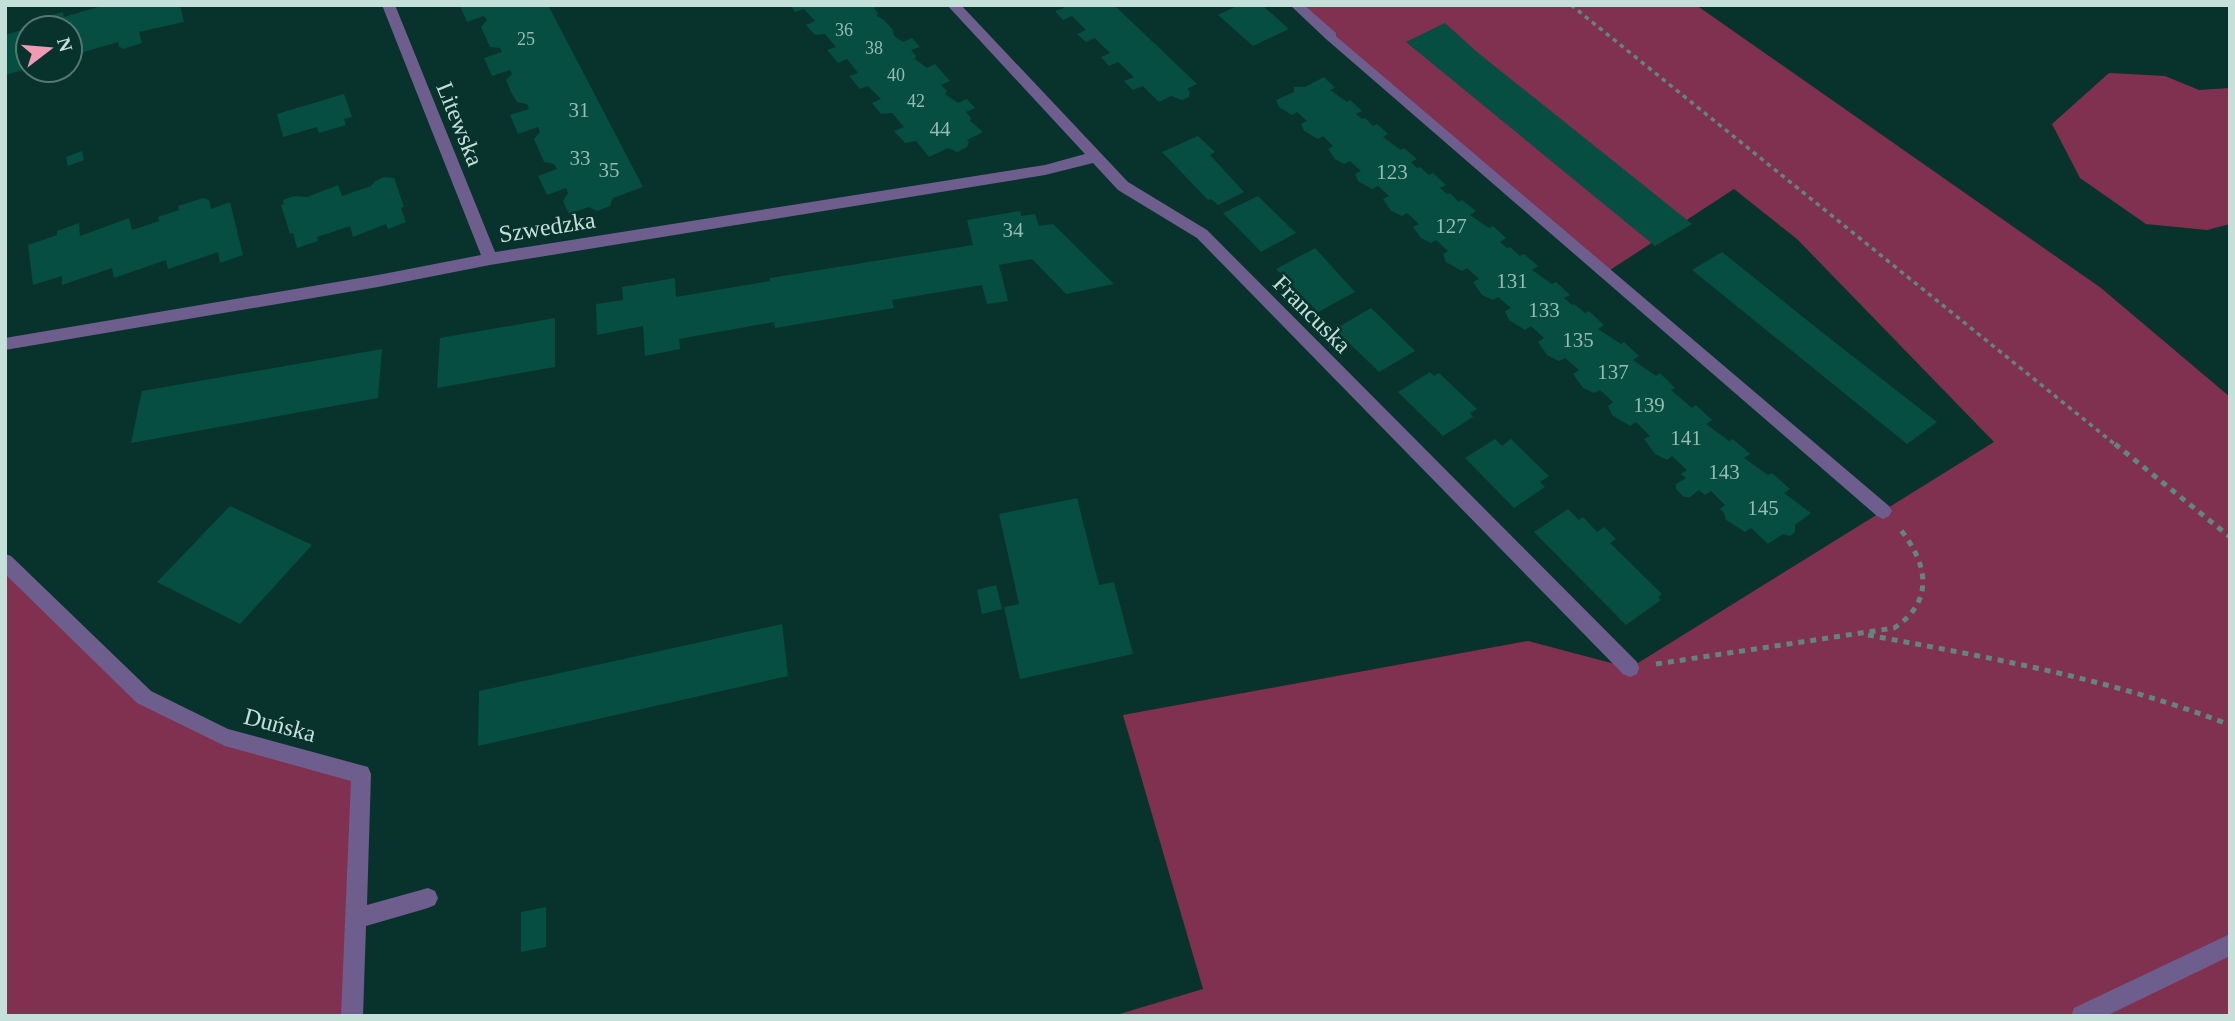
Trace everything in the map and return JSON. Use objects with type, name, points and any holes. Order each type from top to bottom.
[{"type":"street","name":"Litewska","points":[[388,5],[490,259]]},
{"type":"street","name":"Francuska","points":[[953,5],[1123,186],[1202,234],[1630,668]]},
{"type":"street","points":[[1296,5],[1883,511]]},
{"type":"street","name":"Szwedzka","points":[[5,344],[378,281],[490,259],[1045,170],[1095,157]]},
{"type":"street","name":"Duńska","points":[[5,562],[144,697],[225,737],[361,774],[352,1016]]},
{"type":"street","points":[[356,918],[428,898]]},
{"type":"street","points":[[2082,1016],[2230,945]]},
{"type":"path","points":[[1571,5],[2230,537]]},
{"type":"path","points":[[1630,668],[1894,628],[1914,614],[1924,593],[1924,569],[1914,544],[1883,511]]},
{"type":"path","points":[[1867,634],[2103,680],[2181,704],[2230,725]]},
{"type":"shaded area","points":[[1296,5],[1696,5],[2101,288],[2230,397],[2230,1016],[1113,1016],[1203,989],[1123,715],[1528,641],[1630,668],[1994,442],[1797,239],[1734,189],[1607,272]]},
{"type":"shaded area","points":[[2109,73],[2165,76],[2199,90],[2230,88],[2230,224],[2207,230],[2146,224],[2080,178],[2052,124]]},
{"type":"shaded area","points":[[5,562],[144,697],[225,737],[361,774],[352,1016],[5,1016]]},
{"type":"building","points":[[105,5],[180,5],[184,22],[139,32],[142,43],[123,49],[118,42],[84,52],[84,14],[74,14]]},
{"type":"building","points":[[548,5],[643,187],[613,198],[610,206],[597,211],[589,207],[569,214],[563,201],[568,193],[566,188],[547,195],[538,176],[557,169],[554,164],[544,162],[534,139],[540,132],[538,127],[518,134],[510,115],[529,109],[527,104],[517,102],[511,92],[506,80],[512,74],[510,70],[492,76],[484,58],[502,52],[500,48],[490,47],[481,27],[487,20],[484,16],[467,22],[460,6]]},
{"type":"building","points":[[790,5],[881,5],[874,8],[877,16],[893,30],[894,36],[903,42],[912,38],[920,47],[911,50],[916,56],[915,59],[927,68],[935,64],[950,81],[941,85],[947,91],[945,94],[958,103],[967,99],[975,108],[966,112],[971,118],[970,121],[983,132],[967,140],[967,147],[957,152],[948,148],[929,157],[916,141],[905,143],[894,131],[904,127],[892,113],[881,114],[872,103],[881,99],[868,86],[860,89],[849,76],[858,73],[847,59],[838,63],[827,50],[836,47],[825,34],[815,35],[806,25],[815,21],[804,9],[795,12]]},
{"type":"building","points":[[1061,5],[1114,5],[1197,84],[1187,89],[1190,92],[1189,97],[1182,100],[1171,96],[1159,102],[1143,86],[1133,90],[1124,81],[1134,77],[1118,62],[1109,66],[1101,57],[1110,53],[1095,38],[1086,42],[1077,34],[1086,30],[1072,16],[1063,20],[1055,11],[1064,8]]},
{"type":"building","points":[[1239,5],[1262,5],[1289,29],[1253,46],[1218,15]]},
{"type":"building","points":[[1445,23],[1477,52],[1692,224],[1655,246],[1406,42]]},
{"type":"building","points":[[14,32],[14,72],[6,75],[5,35]]},
{"type":"building","points":[[1324,77],[1335,88],[1330,90],[1347,102],[1350,100],[1362,111],[1356,114],[1373,126],[1377,124],[1388,134],[1383,137],[1401,150],[1404,148],[1417,159],[1411,162],[1417,168],[1420,167],[1429,175],[1433,173],[1446,185],[1440,188],[1476,211],[1470,215],[1489,228],[1493,226],[1506,238],[1500,242],[1520,256],[1524,254],[1538,266],[1532,270],[1552,284],[1556,282],[1570,295],[1564,298],[1585,313],[1589,311],[1604,325],[1598,329],[1621,344],[1624,342],[1639,356],[1633,360],[1656,376],[1660,373],[1675,388],[1671,390],[1692,408],[1696,405],[1712,420],[1706,424],[1729,441],[1733,439],[1750,454],[1744,458],[1768,475],[1772,473],[1790,489],[1784,493],[1811,513],[1795,525],[1795,532],[1790,536],[1783,534],[1768,544],[1751,528],[1745,532],[1726,520],[1720,509],[1725,505],[1711,491],[1705,495],[1699,490],[1690,497],[1684,497],[1676,489],[1676,484],[1686,478],[1681,474],[1687,470],[1672,456],[1667,460],[1655,454],[1644,439],[1650,436],[1636,422],[1630,426],[1612,415],[1608,406],[1613,402],[1600,390],[1594,393],[1583,388],[1573,374],[1579,370],[1565,358],[1559,361],[1547,355],[1538,342],[1544,338],[1531,326],[1525,330],[1509,320],[1505,311],[1511,308],[1498,297],[1493,300],[1482,295],[1473,282],[1479,279],[1467,268],[1462,271],[1446,262],[1443,254],[1448,251],[1436,240],[1431,243],[1421,238],[1413,227],[1419,224],[1407,213],[1402,216],[1391,211],[1383,199],[1389,196],[1378,186],[1372,189],[1358,181],[1355,174],[1361,171],[1350,161],[1344,164],[1335,159],[1328,149],[1333,146],[1323,136],[1318,139],[1304,131],[1301,124],[1307,121],[1297,112],[1292,115],[1279,107],[1276,100],[1294,92],[1294,87],[1305,87]]},
{"type":"building","points":[[344,94],[352,117],[344,119],[346,125],[319,133],[317,127],[283,137],[277,114]]},
{"type":"building","points":[[1198,136],[1215,152],[1210,155],[1244,192],[1218,205],[1211,199],[1208,200],[1162,152]]},
{"type":"building","points":[[82,151],[84,160],[68,166],[66,157]]},
{"type":"building","points":[[384,177],[394,178],[406,222],[388,229],[386,224],[353,237],[350,226],[317,237],[318,241],[297,248],[281,205],[284,204],[283,200],[294,196],[307,197],[338,185],[342,196],[371,186]]},
{"type":"building","points":[[1258,196],[1296,233],[1261,252],[1223,213]]},
{"type":"building","points":[[203,198],[209,200],[211,209],[230,202],[243,255],[220,263],[218,252],[168,269],[166,260],[114,278],[112,268],[62,285],[62,276],[33,285],[28,245],[57,235],[57,231],[79,223],[80,236],[129,218],[132,230],[159,221],[158,217],[179,210],[178,206]]},
{"type":"building","points":[[1020,211],[1021,216],[1035,214],[1039,226],[1053,224],[1114,284],[1066,294],[1032,259],[999,265],[1008,301],[987,304],[982,285],[892,300],[894,308],[775,328],[774,322],[679,339],[680,349],[645,356],[643,326],[597,335],[596,304],[623,300],[622,287],[675,278],[676,297],[770,281],[770,278],[973,245],[967,220]]},
{"type":"building","points":[[1315,248],[1355,292],[1318,312],[1276,269]]},
{"type":"building","points":[[1722,252],[1937,422],[1907,444],[1692,270]]},
{"type":"building","points":[[1371,308],[1415,351],[1379,372],[1335,329]]},
{"type":"building","points":[[555,318],[555,367],[437,388],[440,338]]},
{"type":"building","points":[[382,349],[378,398],[131,443],[142,391]]},
{"type":"building","points":[[1430,372],[1434,376],[1439,373],[1477,409],[1470,413],[1473,417],[1443,436],[1398,392]]},
{"type":"building","points":[[1495,439],[1502,446],[1511,439],[1549,476],[1540,482],[1545,487],[1514,508],[1465,458]]},
{"type":"building","points":[[1077,498],[1099,585],[1114,582],[1133,654],[1020,679],[1004,607],[1019,604],[999,514]]},
{"type":"building","points":[[230,506],[312,545],[240,624],[157,582]]},
{"type":"building","points":[[1568,509],[1579,520],[1583,517],[1597,532],[1604,527],[1616,539],[1610,543],[1662,594],[1658,597],[1661,600],[1626,625],[1534,532]]},
{"type":"building","points":[[996,585],[1002,609],[982,614],[977,590]]},
{"type":"building","points":[[782,624],[788,676],[478,746],[479,691]]},
{"type":"building","points":[[546,907],[546,947],[521,952],[521,912]]}]
